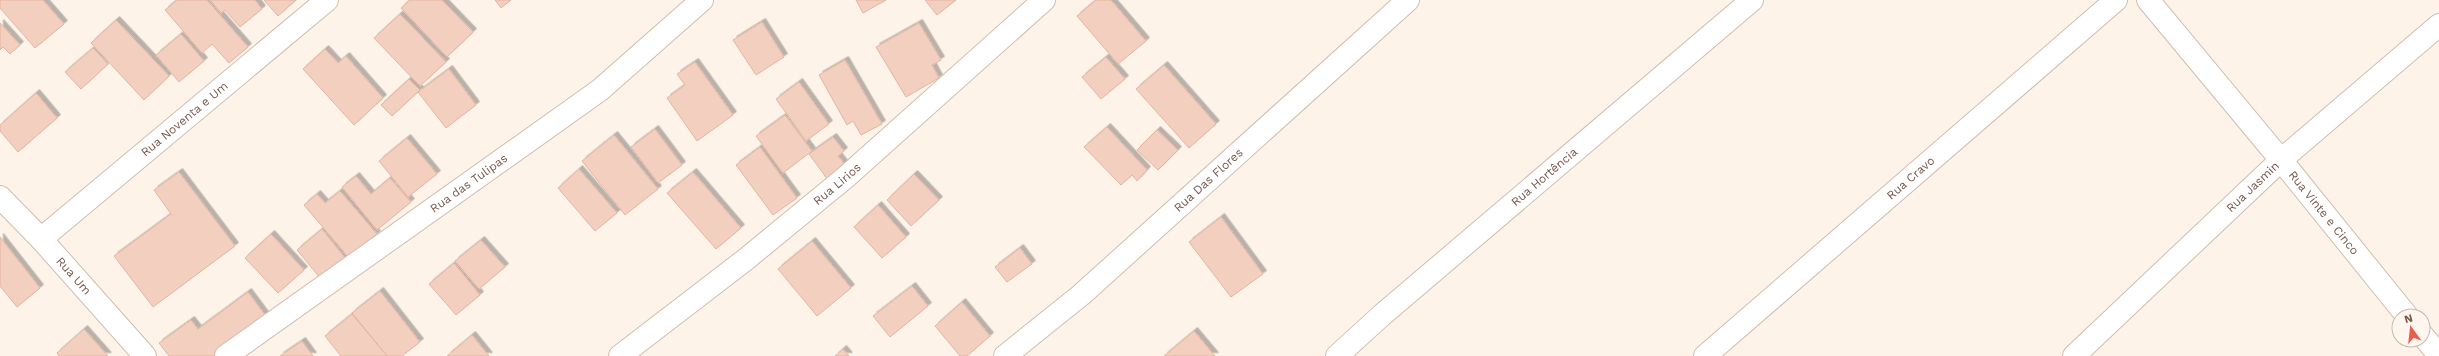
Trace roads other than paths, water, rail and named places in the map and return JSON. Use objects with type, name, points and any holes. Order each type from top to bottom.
[{"type":"street","name":"Rua Noventa e Um","points":[[41,239],[327,0]]},
{"type":"street","name":"Rua das Tulipas","points":[[226,356],[600,90],[702,0]]},
{"type":"street","name":"Rua Lirios","points":[[620,356],[745,260],[846,177],[1044,0]]},
{"type":"street","name":"Rua Das Flores","points":[[1005,356],[1081,295],[1408,0]]},
{"type":"street","name":"Rua Hortência","points":[[1337,356],[1382,315],[1752,0]]},
{"type":"street","name":"Rua Cravo","points":[[1704,356],[2116,0]]},
{"type":"street","name":"Rua Vinte e Cinco","points":[[2148,0],[2281,160],[2401,308]]},
{"type":"street","name":"Rua Jasmin","points":[[2074,356],[2281,160],[2439,26]]},
{"type":"street","name":"Rua Um","points":[[0,197],[41,239],[145,356]]},
{"type":"street","points":[[2431,346],[2439,355]]}]
